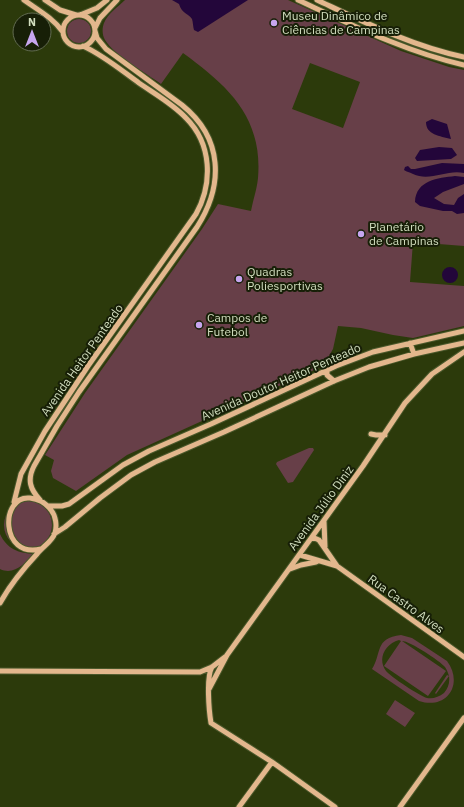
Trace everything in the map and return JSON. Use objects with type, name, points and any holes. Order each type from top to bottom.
[{"type":"main road","points":[[24,0],[46,14],[63,32],[68,43],[76,46],[83,46],[92,40],[100,18],[118,0]]},
{"type":"main road","points":[[45,0],[60,10],[89,18],[95,29]]},
{"type":"main road","points":[[63,32],[64,24],[67,20],[97,8],[107,0]]},
{"type":"main road","points":[[298,0],[390,41],[427,55],[464,66]]},
{"type":"main road","points":[[317,0],[425,46],[464,57]]},
{"type":"main road","name":"Avenida Heitor Penteado","points":[[40,500],[32,490],[30,484],[31,473],[34,466],[57,426],[80,392],[197,227],[208,209],[215,185],[215,161],[213,150],[202,125],[193,114],[106,49],[97,38],[95,29]]},
{"type":"main road","name":"Avenida Heitor Penteado","points":[[14,502],[21,474],[36,446],[73,388],[196,214],[205,195],[208,171],[207,159],[202,141],[192,124],[175,108],[101,55],[83,46]]},
{"type":"main road","name":"Avenida Doutor Heitor Penteado","points":[[48,506],[62,506],[69,504],[132,460],[149,451],[364,354],[464,331]]},
{"type":"main road","points":[[410,343],[414,354]]},
{"type":"main road","name":"Avenida Doutor Heitor Penteado","points":[[54,534],[65,528],[100,498],[138,471],[155,462],[334,381],[369,367],[414,354],[462,344]]},
{"type":"main road","name":"Avenida Júlio Diniz","points":[[209,689],[227,655],[385,435],[405,403],[432,374],[463,352]]},
{"type":"main road","points":[[327,370],[328,375],[334,381]]},
{"type":"main road","points":[[371,434],[385,435]]},
{"type":"main road","points":[[0,603],[8,589],[50,540],[56,528],[54,516],[48,506],[40,500],[22,498],[8,507],[2,518]]},
{"type":"main road","points":[[324,520],[325,548]]},
{"type":"main road","points":[[5,537],[20,550],[27,551],[41,549]]},
{"type":"main road","name":"Rua Castro Alves","points":[[312,537],[319,540],[337,566]]},
{"type":"main road","name":"Rua Castro Alves","points":[[300,555],[337,566],[464,657]]},
{"type":"main road","points":[[289,570],[301,565],[322,561]]},
{"type":"main road","points":[[0,671],[200,672],[212,667],[227,655]]},
{"type":"main road","points":[[208,682],[212,667]]},
{"type":"main road","points":[[200,672],[206,676],[208,682],[211,723],[272,762],[335,807]]},
{"type":"main road","points":[[400,807],[464,718]]},
{"type":"main road","points":[[239,807],[272,762]]},
{"type":"shaded area","points":[[125,0],[288,0],[401,51],[449,67],[464,70],[464,246],[413,242],[410,282],[464,286],[464,326],[413,338],[361,328],[338,326],[333,349],[323,366],[127,455],[76,491],[53,478],[51,471],[54,460],[45,455],[85,393],[202,229],[218,204],[251,211],[258,178],[258,156],[255,137],[248,120],[228,91],[214,78],[183,53],[161,84],[123,58],[109,46],[103,36],[103,25],[113,10]],"holes":[[[310,63],[360,82],[343,128],[292,109]]]},
{"type":"shaded area","points":[[172,0],[248,0],[198,32],[194,30],[192,19],[183,12],[179,4]]},
{"type":"shaded area","points":[[79,19],[88,22],[91,31],[88,40],[79,43],[70,40],[67,31],[70,22]]},
{"type":"shaded area","points":[[432,119],[447,124],[451,139],[438,136],[428,130],[426,122]]},
{"type":"shaded area","points":[[439,147],[452,148],[457,155],[451,159],[417,161],[415,158],[420,150]]},
{"type":"shaded area","points":[[442,163],[464,164],[464,173],[458,172],[426,177],[404,170],[405,167],[408,166],[411,169],[415,169]]},
{"type":"shaded area","points":[[455,176],[464,177],[464,184],[443,192],[434,198],[444,204],[454,205],[458,198],[464,194],[464,213],[457,214],[452,211],[443,211],[420,206],[415,202],[419,189],[424,185],[435,179]]},
{"type":"shaded area","points":[[447,267],[453,267],[458,272],[456,281],[453,283],[447,283],[442,278],[442,272]]},
{"type":"shaded area","points":[[309,448],[313,448],[314,450],[293,482],[288,483],[276,464],[277,462]]},
{"type":"shaded area","points":[[23,501],[33,501],[42,505],[48,511],[51,516],[51,534],[42,545],[33,549],[23,549],[14,545],[8,539],[4,530],[4,520],[8,511],[14,505]]},
{"type":"shaded area","points":[[0,534],[10,547],[23,553],[34,554],[23,565],[15,570],[5,571],[0,569]]},
{"type":"shaded area","points":[[401,635],[412,638],[447,661],[454,678],[450,693],[445,698],[438,702],[429,703],[419,701],[372,669],[383,643],[386,639]],"holes":[[[399,640],[401,641],[384,666],[428,696],[446,671],[402,641],[418,648],[442,664],[446,669],[449,679],[447,689],[444,693],[440,696],[427,698],[418,694],[386,671],[383,666],[382,657],[386,648],[394,642]]]},
{"type":"shaded area","points":[[447,675],[449,676],[436,694],[435,693]]},
{"type":"shaded area","points":[[395,700],[415,713],[405,727],[386,714]]},
{"type":"place","name":"Museu Dinâmico de Ciências de Campinas","points":[[274,23]]},
{"type":"place","name":"Planetário de Campinas","points":[[361,234]]},
{"type":"place","name":"Quadras Poliesportivas","points":[[239,279]]},
{"type":"place","name":"Campos de Futebol","points":[[199,325]]}]
